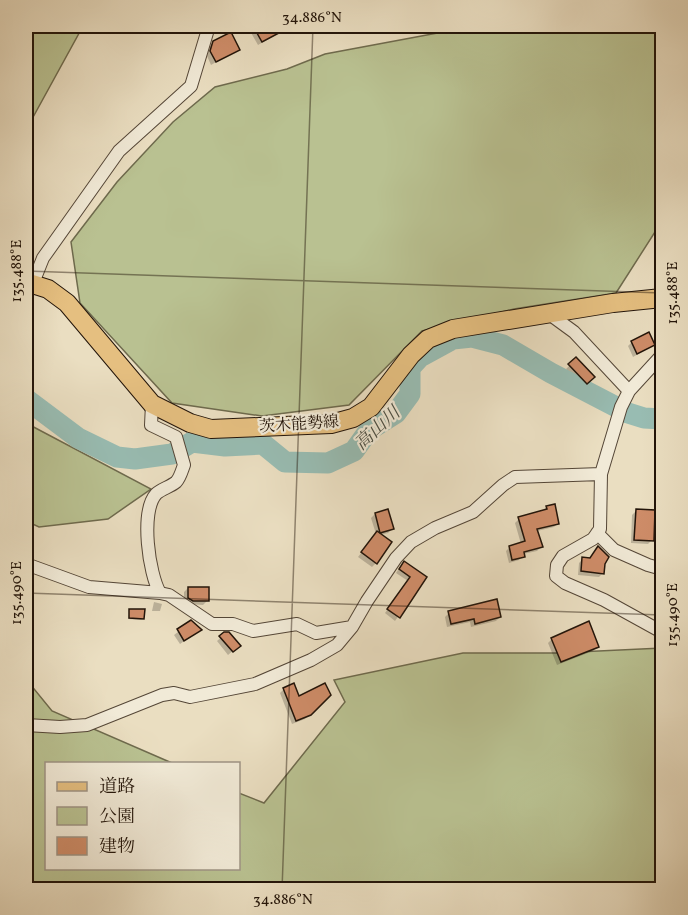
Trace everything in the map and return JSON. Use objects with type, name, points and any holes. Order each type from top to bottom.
[{"type":"main road","name":"茨木能勢線","points":[[29,283],[48,290],[67,303],[152,404],[190,423],[211,429],[331,424],[353,418],[371,407],[411,355],[428,339],[453,329],[663,297]]},
{"type":"street","points":[[29,283],[43,258],[119,151],[191,86],[209,26]]},
{"type":"street","points":[[548,313],[574,332],[629,391]]},
{"type":"street","points":[[663,355],[629,391],[621,408],[601,474],[600,529],[593,539],[563,556],[557,565],[556,576],[565,583],[604,600],[663,632]]},
{"type":"street","points":[[152,404],[151,425],[176,436],[184,465],[177,481],[156,494],[148,512],[150,561],[154,583],[160,593]]},
{"type":"street","points":[[26,725],[60,727],[87,725],[162,695],[174,693],[190,697],[255,684],[311,660],[337,645],[352,627],[396,558],[411,542],[435,528],[473,512],[515,477],[601,474]]},
{"type":"street","points":[[597,533],[614,550],[663,569]]},
{"type":"street","points":[[26,564],[89,587],[170,595],[212,624],[233,624],[253,631],[297,624],[316,633],[352,627]]},
{"type":"green space","points":[[26,26],[83,26],[26,130]]},
{"type":"green space","points":[[475,26],[662,26],[662,221],[616,293],[514,309],[422,331],[349,405],[262,416],[172,403],[80,303],[71,242],[117,182],[173,122],[215,87],[287,69],[325,54]]},
{"type":"green space","points":[[26,423],[151,489],[108,519],[39,527],[26,521]]},
{"type":"green space","points":[[662,648],[662,889],[26,889],[26,679],[52,711],[170,762],[45,762],[45,870],[240,870],[240,793],[264,803],[345,702],[334,680],[463,653],[556,653]]},
{"type":"building","points":[[253,26],[292,26],[262,42]]},
{"type":"building","points":[[231,32],[240,50],[216,62],[210,51],[213,41]]},
{"type":"building","points":[[649,332],[655,345],[637,354],[631,341]]},
{"type":"building","points":[[576,357],[595,377],[587,384],[568,364]]},
{"type":"building","points":[[555,504],[559,524],[537,529],[543,547],[524,552],[525,557],[512,560],[509,546],[525,541],[518,517],[547,509],[546,506]]},
{"type":"building","points":[[388,509],[394,529],[380,533],[375,513]]},
{"type":"building","points":[[636,509],[655,510],[654,541],[634,540]]},
{"type":"building","points":[[377,531],[392,542],[377,564],[361,552]]},
{"type":"building","points":[[598,546],[609,557],[605,564],[604,574],[581,571],[582,557],[590,558]]},
{"type":"building","points":[[404,561],[427,577],[400,618],[387,609],[410,577],[399,569]]},
{"type":"building","points":[[188,587],[209,587],[209,601],[193,601],[188,598]]},
{"type":"building","points":[[497,599],[501,617],[475,624],[474,619],[451,624],[448,611]]},
{"type":"building","points":[[129,609],[145,609],[144,619],[129,618]]},
{"type":"building","points":[[191,620],[202,630],[184,641],[177,629]]},
{"type":"building","points":[[589,621],[599,647],[561,662],[551,638]]},
{"type":"building","points":[[224,632],[229,632],[241,646],[233,652],[219,636]]},
{"type":"building","points":[[294,683],[299,696],[325,683],[331,695],[311,715],[296,721],[283,688]]},
{"type":"waterway","name":"高山川","points":[[26,399],[78,438],[117,457],[135,459],[172,454],[192,442],[225,446],[263,444],[285,462],[328,463],[354,451],[369,430],[396,413],[410,394],[410,368],[420,357],[453,339],[472,337],[503,345],[628,413],[644,418],[662,419]]}]
